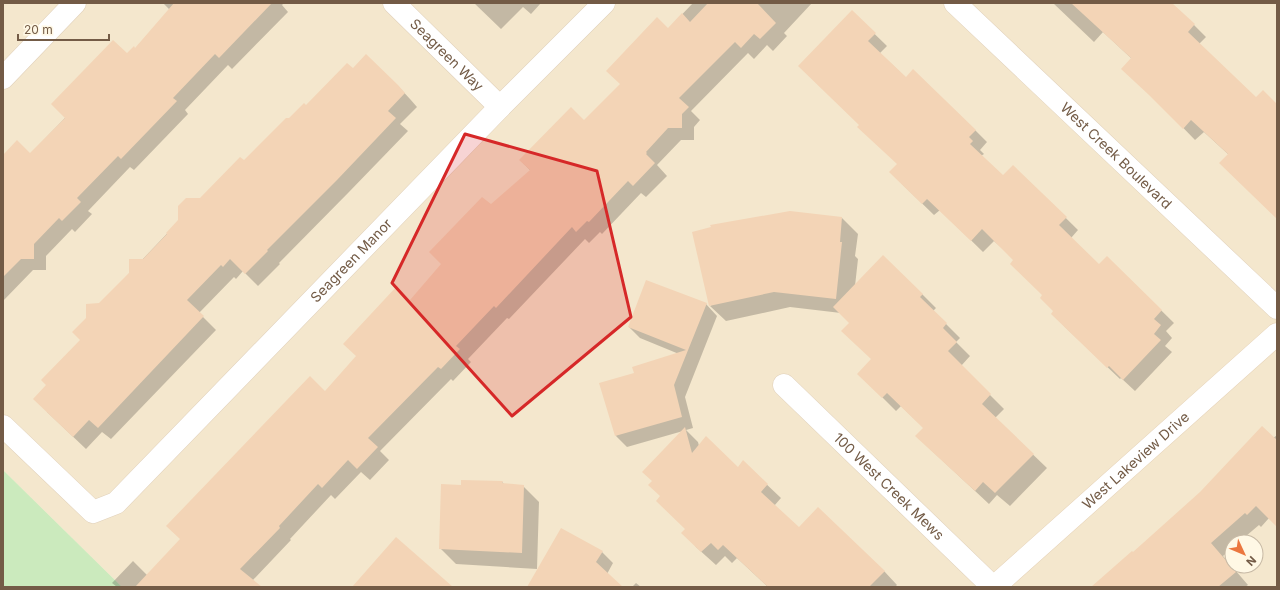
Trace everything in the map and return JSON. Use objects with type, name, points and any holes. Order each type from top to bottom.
[{"type":"street","points":[[3,78],[75,3]]},
{"type":"street","name":"Seagreen Way","points":[[394,3],[500,107]]},
{"type":"street","name":"Seagreen Manor","points":[[3,426],[93,512],[116,502],[130,490],[500,107],[604,3]]},
{"type":"street","name":"West Creek Boulevard","points":[[955,3],[1277,308]]},
{"type":"street","name":"West Lakeview Drive","points":[[994,587],[1277,334]]},
{"type":"street","name":"100 West Creek Mews","points":[[784,385],[994,587]]},
{"type":"highlighted area","points":[[465,134],[597,171],[631,317],[512,416],[392,283]]},
{"type":"shaded area","points":[[3,3],[1277,3],[1277,587],[122,587],[3,470]]},
{"type":"green space","points":[[3,470],[122,587],[3,587]]},
{"type":"building","points":[[174,3],[272,3],[219,58],[215,54],[173,98],[177,101],[121,159],[118,156],[77,198],[81,202],[62,221],[59,218],[34,244],[34,259],[21,259],[3,277],[3,155],[17,140],[30,153],[65,118],[51,104],[113,40],[127,53],[134,46],[135,48]]},
{"type":"building","points":[[708,3],[757,3],[776,23],[760,39],[754,34],[741,48],[735,42],[679,98],[689,107],[682,114],[682,128],[668,128],[646,152],[646,154],[655,163],[633,186],[628,181],[589,222],[587,221],[576,232],[572,227],[496,308],[494,306],[456,346],[460,349],[441,369],[438,367],[368,438],[378,447],[357,469],[348,460],[322,488],[318,484],[279,526],[280,528],[240,569],[262,587],[135,587],[180,539],[166,526],[310,376],[325,391],[356,356],[343,344],[397,286],[410,300],[441,264],[429,252],[482,197],[491,204],[530,170],[519,160],[571,107],[584,120],[620,84],[606,71],[657,17],[668,28],[682,13],[690,22]]},
{"type":"building","points":[[1071,3],[1172,3],[1195,24],[1188,32],[1256,97],[1263,90],[1277,104],[1277,219],[1219,163],[1228,154],[1191,120],[1183,129],[1121,69],[1131,58]]},
{"type":"building","points":[[852,10],[876,33],[868,41],[906,77],[913,69],[976,130],[969,137],[973,141],[970,144],[1003,175],[1013,165],[1067,217],[1059,225],[1099,264],[1107,256],[1162,310],[1154,319],[1161,325],[1154,334],[1161,340],[1123,380],[1109,366],[1107,368],[1051,314],[1053,311],[1040,298],[1042,295],[1010,264],[1013,260],[982,229],[971,241],[927,199],[922,204],[889,172],[897,164],[857,127],[859,125],[798,66]]},
{"type":"building","points":[[366,54],[405,93],[388,111],[396,118],[245,274],[230,259],[223,267],[221,265],[187,300],[204,316],[98,428],[89,420],[73,437],[33,399],[46,385],[41,380],[80,340],[72,332],[86,318],[86,304],[99,303],[129,273],[129,259],[143,259],[167,234],[166,233],[178,220],[178,206],[186,198],[200,198],[240,157],[244,160],[286,118],[289,118],[304,103],[306,105],[347,63],[353,68]]},
{"type":"building","points":[[790,211],[842,217],[840,242],[842,242],[836,299],[774,292],[709,306],[692,232],[711,227],[710,225]]},
{"type":"building","points":[[883,255],[923,294],[920,297],[947,323],[943,328],[957,342],[948,351],[991,394],[982,404],[1034,454],[995,493],[983,482],[975,491],[915,436],[923,428],[887,393],[882,398],[857,374],[871,359],[841,331],[849,323],[833,307]]},
{"type":"building","points":[[646,280],[707,303],[674,385],[682,417],[615,436],[599,383],[634,373],[632,367],[686,350],[628,327]]},
{"type":"building","points":[[1262,426],[1277,440],[1277,527],[1256,506],[1247,515],[1245,513],[1211,543],[1224,558],[1224,574],[1234,574],[1218,587],[1091,587],[1132,551],[1133,552],[1200,492]]},
{"type":"building","points":[[685,427],[692,453],[706,436],[738,467],[743,460],[768,484],[761,492],[799,527],[818,507],[885,571],[869,587],[768,587],[723,545],[718,550],[711,543],[701,552],[681,533],[685,529],[656,501],[660,496],[648,485],[652,481],[642,472]]},
{"type":"building","points":[[461,480],[503,481],[502,483],[524,485],[522,553],[439,549],[441,484],[461,485]]},
{"type":"building","points":[[561,528],[603,551],[596,562],[623,587],[527,587]]},
{"type":"building","points":[[396,537],[428,565],[453,587],[352,587]]}]
